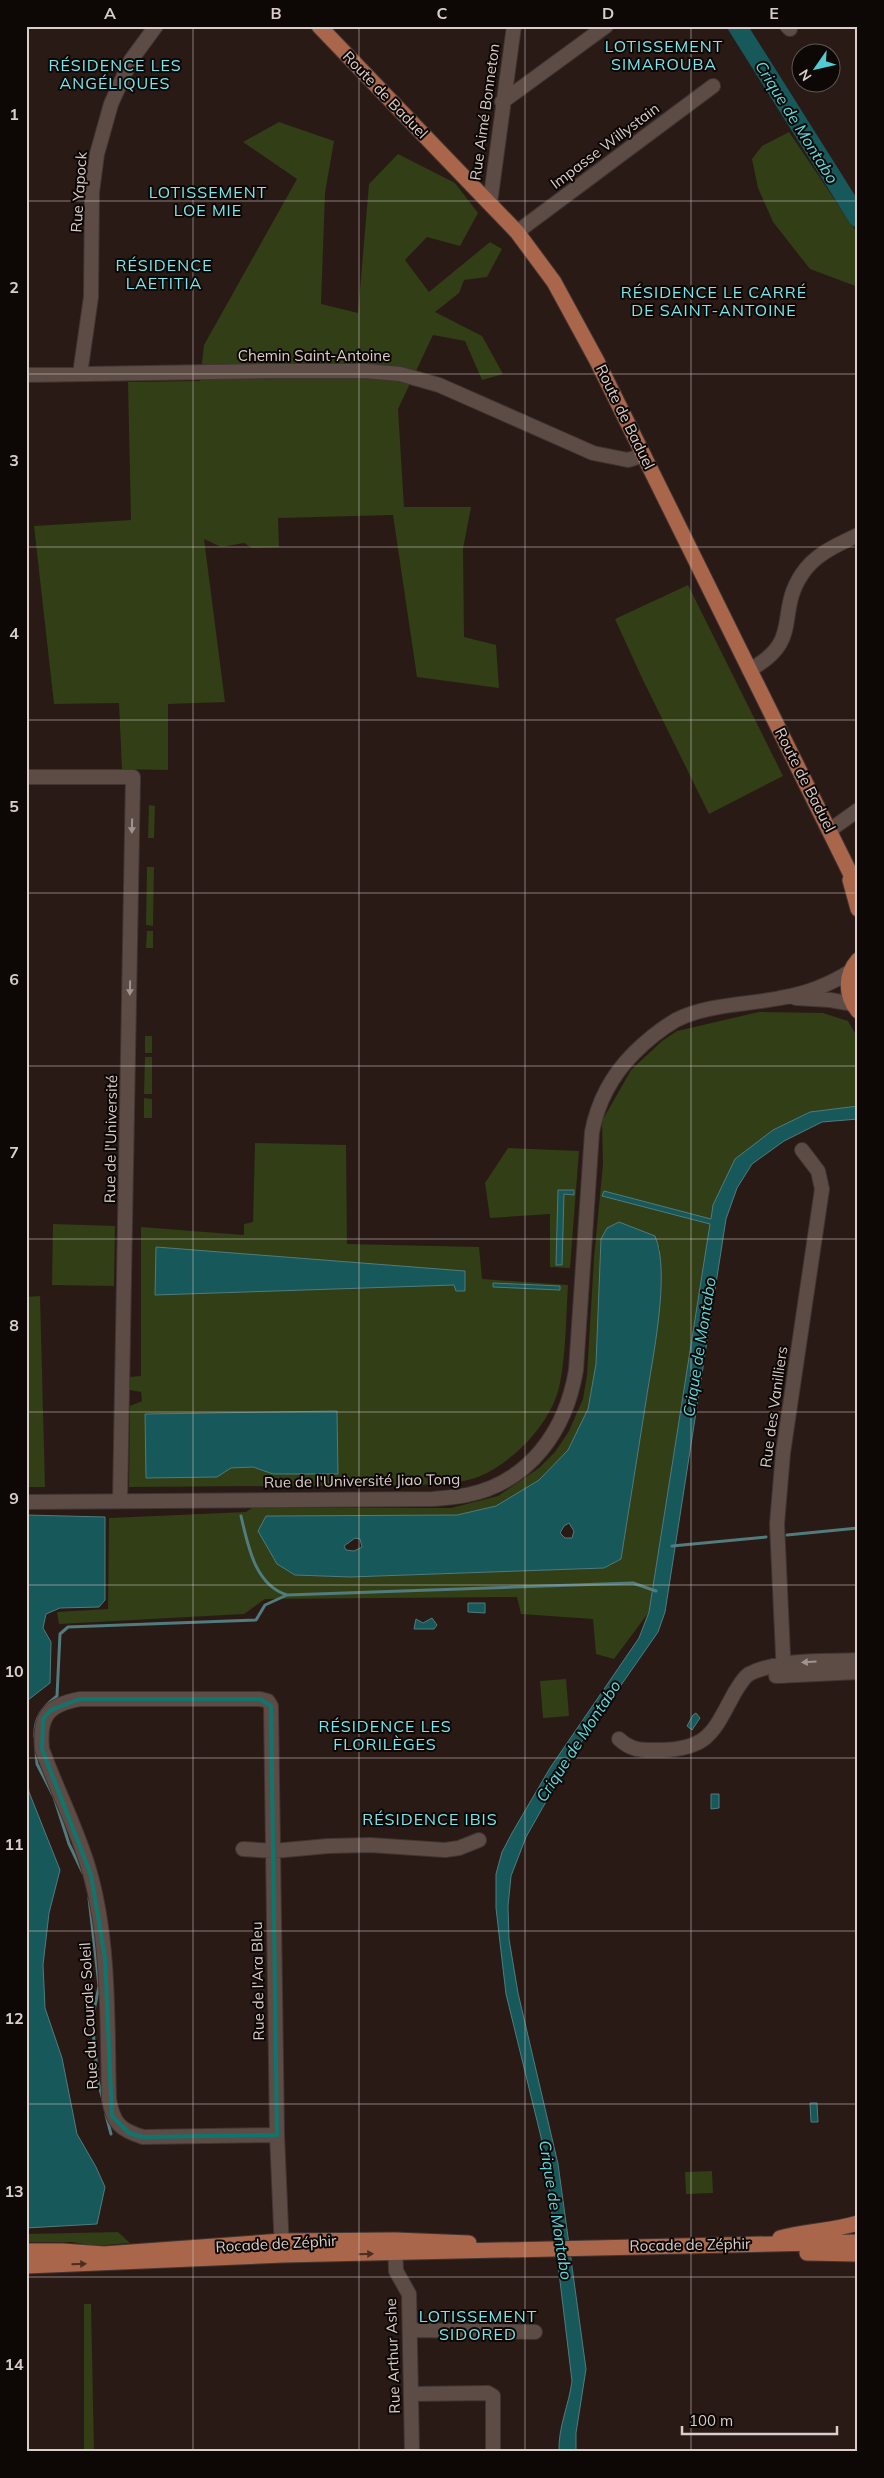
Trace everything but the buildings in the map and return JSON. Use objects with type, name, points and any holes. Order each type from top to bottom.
[{"type":"main road","name":"Route de Baduel","points":[[319,26],[517,232],[541,262],[566,301],[858,888]]},
{"type":"main road","name":"Route de Baduel","points":[[847,867],[858,909]]},
{"type":"main road","points":[[855,964],[848,988],[855,1008]]},
{"type":"main road","points":[[751,2244],[805,2232],[838,2229],[858,2224]]},
{"type":"main road","name":"Rocade de Zéphir","points":[[824,2243],[858,2235]]},
{"type":"main road","name":"Rocade de Zéphir","points":[[26,2251],[104,2254],[282,2248],[396,2252],[458,2241],[525,2249],[858,2242]]},
{"type":"main road","points":[[751,2244],[779,2250],[858,2254]]},
{"type":"main road","name":"Rocade de Zéphir","points":[[26,2266],[282,2248]]},
{"type":"street","name":"Rue Yapock","points":[[80,374],[91,297],[92,192],[96,154],[112,104],[131,60],[156,26]]},
{"type":"street","name":"Rue Aimé Bonneton","points":[[490,203],[502,102],[514,26]]},
{"type":"street","points":[[502,102],[606,26]]},
{"type":"street","name":"Impasse Willystain","points":[[517,232],[713,86]]},
{"type":"street","name":"Chemin Saint-Antoine","points":[[26,375],[328,371],[400,374],[439,385],[593,453],[628,460],[644,455]]},
{"type":"street","points":[[749,670],[770,657],[782,643],[794,591],[806,569],[830,548],[858,536]]},
{"type":"street","name":"Rue de l'Université","points":[[26,777],[133,777],[120,1501]]},
{"type":"street","points":[[830,830],[858,810]]},
{"type":"street","points":[[780,998],[817,989],[855,964]]},
{"type":"street","points":[[780,998],[830,1000],[855,1008]]},
{"type":"street","name":"Rue de l'Université Jiao Tong","points":[[26,1502],[433,1499],[468,1495],[496,1486],[517,1473],[541,1452],[560,1425],[572,1396],[579,1334],[592,1132],[596,1112],[607,1087],[628,1059],[651,1037],[676,1020],[703,1011],[780,998]]},
{"type":"street","name":"Rue des Vanilliers","points":[[784,1670],[777,1524],[783,1453],[822,1189],[818,1170],[802,1150]]},
{"type":"street","points":[[619,1739],[627,1747],[638,1750],[679,1750],[693,1746],[710,1734],[741,1682],[755,1672],[858,1660]]},
{"type":"street","points":[[784,1670],[858,1672]]},
{"type":"street","name":"Rue du Caurale Soleil","points":[[271,1706],[268,1701],[260,1698],[80,1699],[64,1702],[52,1710],[43,1719],[41,1731],[42,1749],[73,1822],[91,1875],[105,1958],[108,2099],[112,2116],[124,2130],[143,2137],[277,2135]]},
{"type":"street","name":"Rue de l'Ara Bleu","points":[[271,1706],[277,2135],[282,2248]]},
{"type":"street","points":[[243,1849],[274,1851],[361,1845],[445,1850],[465,1847],[480,1840]]},
{"type":"street","name":"Rue Arthur Ashe","points":[[396,2252],[396,2271],[409,2294],[412,2452]]},
{"type":"street","points":[[411,2330],[535,2332]]},
{"type":"street","points":[[411,2394],[488,2393],[493,2396],[493,2452]]},
{"type":"highlighted area","points":[[80,1699],[260,1699],[271,1706],[277,2135],[143,2137],[129,2133],[112,2116],[105,1958],[91,1875],[42,1749],[43,1719],[51,1710]]},
{"type":"green space","points":[[279,122],[334,141],[325,193],[321,304],[358,313],[369,184],[398,154],[455,183],[478,213],[460,246],[427,237],[405,260],[429,292],[490,242],[502,249],[487,277],[464,280],[459,293],[435,312],[482,336],[503,374],[482,380],[465,341],[433,335],[398,409],[404,507],[471,507],[463,549],[464,637],[496,645],[499,688],[417,677],[393,515],[278,518],[279,547],[252,548],[244,543],[221,547],[204,539],[225,702],[168,704],[168,770],[122,769],[119,703],[54,704],[34,526],[131,520],[128,382],[200,381],[204,345],[297,179],[243,142]]},
{"type":"green space","points":[[789,132],[858,234],[858,287],[810,269],[773,222],[758,188],[752,159],[762,146]]},
{"type":"green space","points":[[688,585],[783,776],[709,814],[615,619]]},
{"type":"green space","points":[[149,805],[155,806],[154,838],[148,838]]},
{"type":"green space","points":[[147,867],[154,867],[153,926],[146,925]]},
{"type":"green space","points":[[147,931],[153,931],[153,948],[146,948]]},
{"type":"green space","points":[[759,1012],[823,1013],[848,1021],[858,1038],[858,1106],[810,1112],[773,1130],[713,1205],[649,1612],[614,1659],[596,1654],[593,1619],[521,1614],[517,1597],[265,1599],[244,1614],[59,1624],[57,1612],[108,1609],[109,1518],[246,1512],[252,1508],[451,1508],[498,1496],[539,1468],[555,1452],[569,1431],[583,1399],[587,1375],[594,1258],[603,1164],[602,1121],[631,1070],[662,1041],[677,1031]],"holes":[[[660,1247],[657,1326],[621,1559],[604,1568],[350,1577],[295,1575],[266,1516],[457,1515],[496,1506],[539,1480],[568,1450],[588,1409],[596,1364],[599,1312]]]},
{"type":"green space","points":[[145,1036],[152,1036],[152,1053],[145,1053]]},
{"type":"green space","points":[[145,1057],[152,1057],[152,1094],[144,1094]]},
{"type":"green space","points":[[144,1098],[152,1099],[152,1118],[144,1118]]},
{"type":"green space","points":[[255,1143],[346,1145],[347,1244],[479,1247],[482,1279],[568,1285],[564,1359],[556,1398],[549,1412],[530,1439],[505,1462],[478,1477],[448,1483],[417,1485],[129,1487],[130,1406],[142,1401],[141,1392],[130,1390],[130,1377],[141,1376],[141,1227],[244,1235],[244,1224],[253,1222]]},
{"type":"green space","points":[[508,1148],[579,1151],[570,1268],[550,1267],[550,1214],[490,1218],[485,1183]]},
{"type":"green space","points":[[53,1224],[115,1226],[114,1286],[52,1285]]},
{"type":"green space","points":[[40,1296],[45,1487],[26,1487],[26,1297]]},
{"type":"green space","points":[[566,1679],[569,1716],[543,1718],[540,1681]]},
{"type":"green space","points":[[712,2171],[713,2193],[686,2194],[685,2172]]},
{"type":"green space","points":[[118,2232],[130,2243],[94,2246],[72,2242],[26,2242],[26,2234]]},
{"type":"green space","points":[[84,2304],[91,2304],[94,2452],[84,2452]]},
{"type":"water","points":[[858,1106],[858,1119],[822,1122],[784,1141],[752,1164],[737,1188],[726,1219],[665,1612],[658,1632],[573,1754],[526,1837],[511,1876],[508,1906],[509,1939],[518,1993],[558,2164],[586,2369],[576,2433],[576,2452],[559,2452],[560,2434],[572,2381],[541,2137],[506,1994],[496,1908],[496,1874],[502,1852],[512,1833],[550,1768],[639,1638],[649,1612],[710,1224],[602,1196],[604,1191],[711,1219],[713,1205],[735,1159],[773,1130],[810,1112]]},
{"type":"water","points":[[558,1190],[574,1190],[574,1195],[564,1194],[562,1265],[556,1265]]},
{"type":"water","points":[[619,1222],[655,1236],[661,1272],[661,1294],[656,1341],[621,1559],[604,1568],[350,1577],[295,1575],[277,1564],[258,1531],[266,1516],[457,1515],[496,1506],[539,1480],[568,1450],[588,1409],[596,1364],[601,1239],[607,1228]],"holes":[[[569,1523],[574,1531],[572,1538],[565,1538],[560,1533],[564,1526]],[[355,1538],[360,1539],[362,1547],[354,1551],[346,1550],[344,1546]]]},
{"type":"water","points":[[156,1247],[465,1271],[465,1291],[456,1291],[454,1285],[155,1295]]},
{"type":"water","points":[[493,1283],[560,1286],[560,1290],[493,1287]]},
{"type":"water","points":[[337,1411],[338,1474],[273,1474],[253,1467],[231,1468],[217,1477],[146,1478],[145,1414]]},
{"type":"water","points":[[26,1515],[105,1517],[105,1600],[99,1607],[60,1608],[46,1614],[43,1628],[51,1642],[50,1683],[28,1700],[26,1705]]},
{"type":"water","points":[[468,1603],[485,1603],[485,1613],[468,1612]]},
{"type":"water","points":[[432,1618],[437,1625],[434,1629],[414,1629],[416,1619],[423,1623]]},
{"type":"water","points":[[696,1713],[700,1718],[692,1730],[687,1726]]},
{"type":"water","points":[[26,1768],[29,1792],[60,1870],[49,1913],[43,1965],[45,2008],[62,2058],[77,2134],[105,2187],[97,2224],[26,2228]]},
{"type":"water","points":[[711,1794],[719,1794],[719,1808],[711,1809]]},
{"type":"water","points":[[810,2103],[817,2103],[818,2122],[811,2122]]},
{"type":"waterway","name":"Crique de Montabo","points":[[737,26],[858,218]]},
{"type":"waterway","points":[[241,1516],[250,1552],[260,1574],[267,1583],[287,1595],[633,1583],[656,1591]]},
{"type":"waterway","points":[[787,1535],[858,1528]]},
{"type":"waterway","points":[[672,1546],[766,1537]]},
{"type":"waterway","points":[[35,1737],[36,1724],[40,1714],[57,1696],[60,1634],[68,1627],[256,1620],[265,1605],[287,1595]]},
{"type":"waterway","points":[[36,1751],[37,1764],[54,1797],[69,1844],[83,1873]]},
{"type":"waterway","points":[[89,1898],[99,1986],[92,2020],[98,2081],[103,2100]]},
{"type":"waterway","points":[[106,2115],[111,2134]]},
{"type":"district","name":"LOTISSEMENT SIMAROUBA","points":[[664,55]]},
{"type":"district","name":"RÉSIDENCE LES ANGÉLIQUES","points":[[115,74]]},
{"type":"district","name":"LOTISSEMENT LOE MIE","points":[[208,201]]},
{"type":"district","name":"RÉSIDENCE LAETITIA","points":[[164,274]]},
{"type":"district","name":"RÉSIDENCE LE CARRÉ DE SAINT-ANTOINE","points":[[714,301]]},
{"type":"district","name":"RÉSIDENCE LES FLORILÈGES","points":[[385,1735]]},
{"type":"district","name":"RÉSIDENCE IBIS","points":[[430,1819]]},
{"type":"district","name":"LOTISSEMENT SIDORED","points":[[478,2325]]}]
